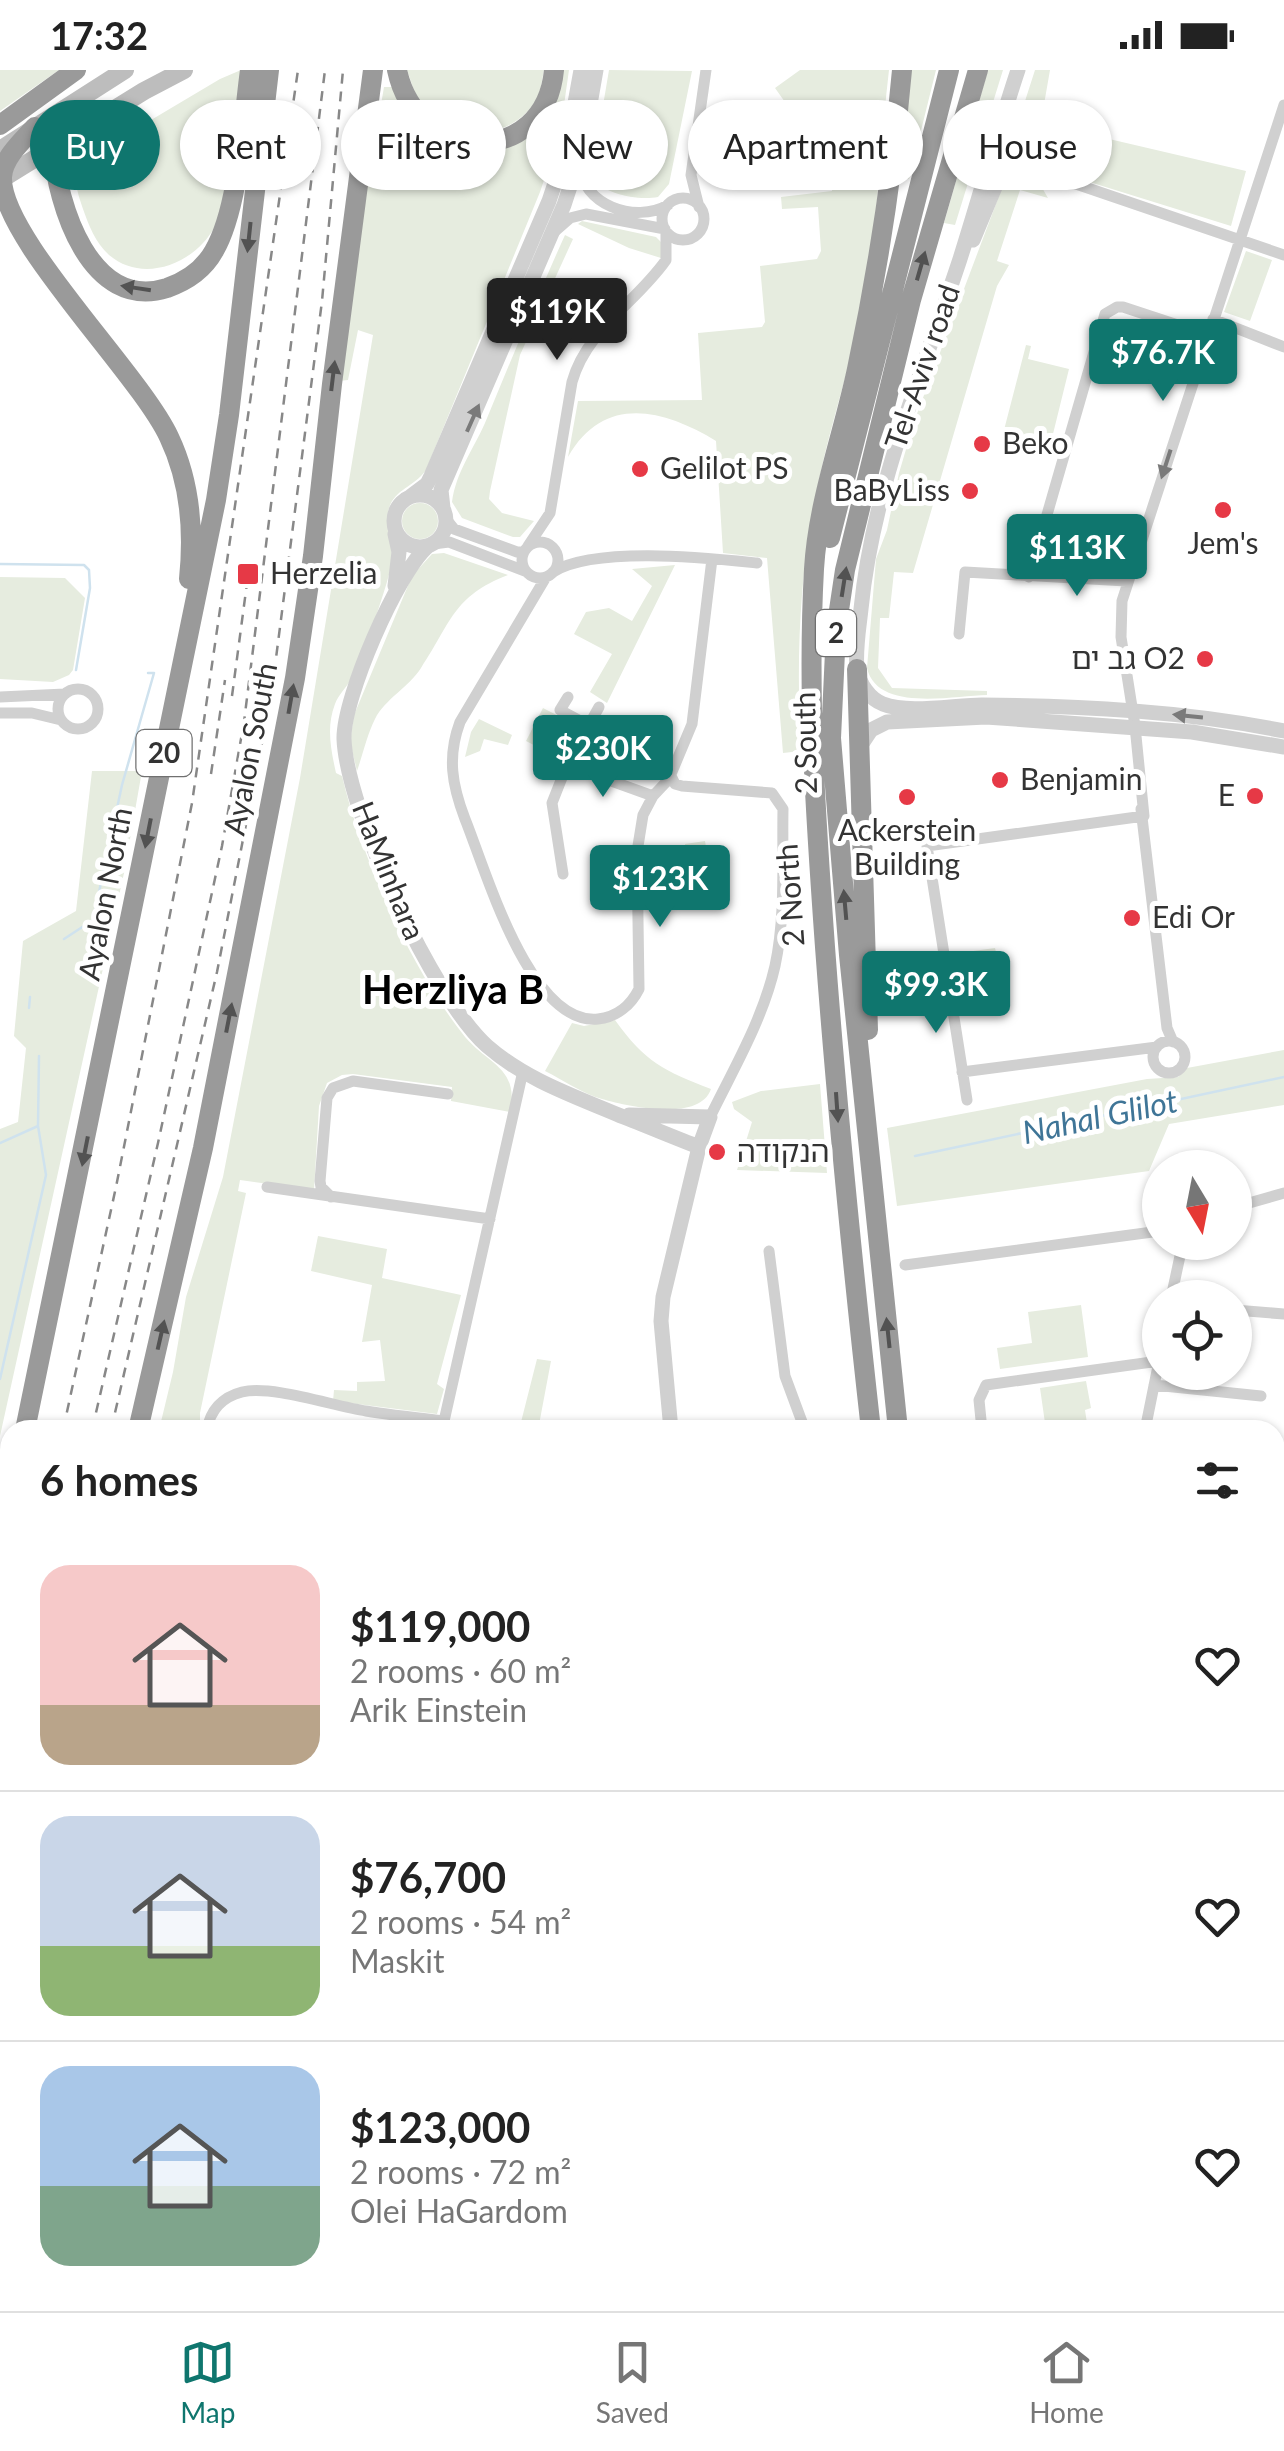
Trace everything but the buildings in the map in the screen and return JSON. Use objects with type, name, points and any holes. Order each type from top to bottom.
[{"type":"highway","points":[[0,126],[76,70]]},
{"type":"highway","points":[[59,190],[98,270],[116,284],[137,292],[170,287],[204,265],[226,225],[250,70]]},
{"type":"highway","name":"Ayalon North","points":[[27,1420],[216,500],[269,70]]},
{"type":"highway","name":"Ayalon South","points":[[140,1420],[203,1148],[295,678],[314,556],[373,70]]},
{"type":"highway","points":[[397,70],[404,94],[426,125],[441,135],[474,144],[504,138],[530,122],[547,101],[554,70]]},
{"type":"highway","points":[[813,614],[821,518],[857,370],[888,208],[902,70]]},
{"type":"highway","name":"2 North","points":[[870,1420],[840,1156],[812,765],[813,614],[950,70]]},
{"type":"highway","name":"2 South","points":[[897,1420],[831,738],[836,630],[845,570],[911,300],[978,70]]},
{"type":"highway","points":[[30,133],[10,156],[1,180],[12,213],[60,289],[146,397],[178,459],[190,509],[192,552],[177,688]]},
{"type":"highway","points":[[0,224],[18,234],[32,249]]},
{"type":"highway","points":[[857,669],[875,1212]]},
{"type":"main road","points":[[78,100],[125,70]]},
{"type":"main road","points":[[130,100],[184,70]]},
{"type":"main road","points":[[0,150],[30,130]]},
{"type":"main road","points":[[1,180],[30,162]]},
{"type":"street","points":[[581,70],[567,146],[550,201],[432,476],[428,484],[396,510],[394,530],[410,546],[449,542],[528,573],[549,574],[565,566],[594,561],[669,555],[756,564]]},
{"type":"street","points":[[591,100],[596,70]]},
{"type":"street","points":[[701,100],[706,70]]},
{"type":"street","name":"Tel-Aviv road","points":[[857,669],[866,558],[899,431],[960,260],[1018,70]]},
{"type":"street","points":[[1157,1046],[1153,1057],[1156,1067],[1173,1073],[1182,1066],[1185,1055],[1172,1042],[1167,1028],[1120,615],[1126,580],[1284,105]]},
{"type":"street","points":[[528,607],[533,583],[522,560],[550,512],[572,382],[579,363],[601,330],[666,260],[662,216],[688,179]]},
{"type":"street","points":[[431,545],[442,536],[441,490],[567,190]]},
{"type":"street","points":[[591,190],[598,200],[641,212],[654,212],[686,199],[699,207]]},
{"type":"street","points":[[550,236],[566,220],[586,214],[665,231],[680,240],[695,236],[703,222],[694,190]]},
{"type":"street","points":[[960,260],[982,223],[994,190]]},
{"type":"street","points":[[1092,190],[1284,255]]},
{"type":"street","points":[[1029,577],[1105,314],[1123,308],[1208,336]]},
{"type":"street","points":[[1213,319],[1284,347]]},
{"type":"street","points":[[411,496],[426,496],[454,529],[517,552],[545,542],[568,558],[594,561]]},
{"type":"street","name":"HaMinhara","points":[[393,594],[399,548],[394,530]]},
{"type":"street","name":"HaMinhara","points":[[431,545],[410,564],[393,594],[348,710],[344,742],[351,777],[377,852],[430,971],[467,1025],[522,1070],[583,1102],[699,1146]]},
{"type":"street","points":[[556,551],[558,562],[460,722],[451,748],[453,780],[465,819],[528,968],[560,1008],[576,1018],[607,1018],[634,1000],[639,989],[637,852],[643,815],[671,776],[692,724],[712,559]]},
{"type":"street","points":[[958,634],[965,572],[1126,580]]},
{"type":"street","points":[[857,669],[861,683],[872,697],[893,707],[982,705],[1132,721],[1284,747]]},
{"type":"street","points":[[0,697],[65,694],[77,689],[87,691],[97,703],[98,713],[92,723],[82,728],[32,713],[0,713]]},
{"type":"street","points":[[61,720],[58,704],[65,694]]},
{"type":"street","points":[[568,697],[560,710],[588,725]]},
{"type":"street","points":[[562,874],[552,803],[598,707]]},
{"type":"street","points":[[859,748],[871,730],[895,720],[986,717],[1236,721],[1284,730]]},
{"type":"street","points":[[567,765],[653,796]]},
{"type":"street","points":[[670,1420],[662,1335],[664,1297],[699,1146],[752,1034],[774,969],[780,926],[783,809],[772,793],[682,786],[675,784],[671,776]]},
{"type":"street","points":[[967,1100],[927,846],[1144,816]]},
{"type":"street","points":[[962,1072],[1172,1042]]},
{"type":"street","points":[[444,1420],[522,1070]]},
{"type":"street","points":[[331,1197],[320,1181],[327,1098],[332,1088],[354,1082],[448,1094]]},
{"type":"street","name":"HaMinhara","points":[[619,1114],[710,1117]]},
{"type":"street","points":[[267,1187],[490,1219]]},
{"type":"street","points":[[1252,1202],[1284,1192]]},
{"type":"street","points":[[905,1265],[1142,1233]]},
{"type":"street","points":[[769,1250],[785,1376],[801,1420]]},
{"type":"street","points":[[1252,1311],[1284,1314]]},
{"type":"street","points":[[981,1420],[979,1400],[986,1385],[1142,1361]]},
{"type":"street","points":[[1147,1420],[1153,1390]]},
{"type":"street","points":[[1202,1390],[1260,1396]]},
{"type":"street","points":[[210,1420],[214,1408],[246,1391],[414,1420]]},
{"type":"shaded area","points":[[0,70],[59,70],[0,111]]},
{"type":"shaded area","points":[[241,70],[239,100],[185,100]]},
{"type":"shaded area","points":[[407,70],[544,70],[538,97],[526,100],[526,113],[506,126],[506,100],[418,98]]},
{"type":"shaded area","points":[[560,70],[569,70],[565,100],[541,100]]},
{"type":"shaded area","points":[[609,70],[692,71],[668,185],[668,100],[604,100]]},
{"type":"shaded area","points":[[800,70],[889,70],[886,100],[784,100],[775,88]]},
{"type":"shaded area","points":[[910,70],[936,70],[923,122],[923,100],[907,100]]},
{"type":"shaded area","points":[[988,70],[1003,70],[994,100],[979,100]]},
{"type":"shaded area","points":[[1035,70],[1050,70],[1045,100],[1025,100]]},
{"type":"shaded area","points":[[384,87],[393,87],[400,100],[382,100]]},
{"type":"shaded area","points":[[180,103],[180,190],[228,190],[214,228],[194,251],[167,266],[137,268],[109,255],[96,239],[78,190],[160,190],[160,115]]},
{"type":"shaded area","points":[[526,122],[526,190],[541,190],[426,470],[396,496],[389,508],[390,571],[356,669],[335,704],[330,730],[336,773],[342,776],[362,841],[390,910],[443,1007],[471,1043],[505,1075],[512,1097],[510,1112],[451,1101],[452,1087],[353,1074],[327,1083],[319,1106],[314,1190],[240,1180],[238,1191],[246,1193],[200,1420],[161,1420],[186,1297],[223,1177],[300,778],[373,335],[358,330],[348,380],[339,381],[367,190],[506,190],[506,144]]},
{"type":"shaded area","points":[[1112,140],[1246,171],[1231,226],[1112,189]]},
{"type":"shaded area","points":[[609,190],[664,190],[658,197],[622,195]]},
{"type":"shaded area","points":[[878,190],[865,296],[824,457],[807,548],[799,649],[801,751],[783,753],[767,558],[723,553],[716,441],[676,421],[636,413],[599,423],[568,457],[578,401],[702,400],[698,333],[762,327],[765,322],[760,266],[817,259],[821,251],[818,207],[782,209],[781,197]]},
{"type":"shaded area","points":[[953,190],[966,190],[955,225],[944,223]]},
{"type":"shaded area","points":[[1001,190],[1020,190],[997,261],[1009,265],[997,286],[913,573],[894,572],[889,618],[880,618],[878,668],[892,688],[987,691],[987,695],[900,696],[874,682],[867,668],[876,559],[915,419]]},
{"type":"shaded area","points":[[1020,190],[1043,190],[1048,198]]},
{"type":"shaded area","points":[[582,221],[656,237],[661,242],[661,258],[578,224]]},
{"type":"shaded area","points":[[565,235],[573,239],[520,355],[490,491],[489,499],[502,513],[534,521],[520,537],[513,537],[462,518],[452,502],[461,471]]},
{"type":"shaded area","points":[[1246,251],[1272,260],[1250,321],[1224,312]]},
{"type":"shaded area","points":[[1026,345],[1031,346],[1028,359],[1069,369],[1051,442],[1004,430]]},
{"type":"shaded area","points":[[420,503],[433,508],[438,521],[433,534],[420,539],[407,534],[402,521],[407,508]]},
{"type":"shaded area","points":[[444,553],[508,575],[475,592],[455,612],[416,675],[379,712],[357,771],[350,742],[354,715],[412,576],[432,554]]},
{"type":"shaded area","points":[[675,565],[607,703],[590,692],[612,654],[574,634],[586,612],[609,608],[632,621],[652,586],[632,569]]},
{"type":"shaded area","points":[[0,577],[65,578],[85,598],[69,675],[53,682],[0,679]]},
{"type":"shaded area","points":[[543,708],[576,725],[559,758],[526,741]]},
{"type":"shaded area","points":[[479,719],[512,735],[508,745],[484,739],[480,751],[465,757],[471,732]]},
{"type":"shaded area","points":[[92,771],[142,771],[124,873],[4,1420],[0,1420],[0,1129],[18,1122],[26,1048],[14,1036],[23,941],[76,911]]},
{"type":"shaded area","points":[[705,841],[714,894],[693,897],[685,844]]},
{"type":"shaded area","points":[[995,948],[1001,972],[993,974],[994,982],[964,986],[959,953]]},
{"type":"shaded area","points":[[615,1020],[657,1064],[711,1089],[704,1099],[679,1109],[629,1105],[588,1094],[545,1071],[572,1023],[584,1026]]},
{"type":"shaded area","points":[[1284,1050],[1284,1105],[1169,1124],[1158,1150],[1142,1150],[1142,1172],[897,1206],[887,1128],[1147,1079],[1178,1077],[1187,1068]]},
{"type":"shaded area","points":[[820,1084],[827,1173],[737,1170],[752,1122],[734,1109],[732,1102],[761,1091]]},
{"type":"shaded area","points":[[318,1236],[387,1249],[382,1278],[461,1295],[437,1384],[444,1389],[437,1414],[333,1401],[334,1390],[357,1391],[357,1382],[385,1381],[380,1340],[362,1342],[372,1285],[311,1271]]},
{"type":"shaded area","points":[[1081,1305],[1088,1357],[1000,1369],[997,1348],[1032,1343],[1028,1312]]},
{"type":"shaded area","points":[[537,1359],[551,1361],[540,1420],[522,1420]]},
{"type":"shaded area","points":[[1086,1381],[1091,1408],[1085,1410],[1086,1420],[1045,1420],[1040,1388]]},
{"type":"waterway","name":"Nahal Glilot","points":[[0,564],[84,565],[89,570],[90,588],[76,670]]},
{"type":"waterway","points":[[64,939],[93,920],[122,785],[154,673],[148,673]]},
{"type":"waterway","points":[[29,1008],[30,997]]},
{"type":"waterway","points":[[0,1379],[46,1175],[38,1126],[39,1056]]},
{"type":"waterway","name":"Nahal Glilot","points":[[915,1156],[1284,1077]]},
{"type":"waterway","points":[[0,1143],[38,1126]]},
{"type":"railway","points":[[65,1420],[192,803],[298,70]]},
{"type":"railway","points":[[94,1420],[222,846],[244,722],[325,70]]},
{"type":"railway","points":[[113,1420],[217,972],[271,697],[322,301],[343,70]]},
{"type":"railway","points":[[232,696],[249,568]]},
{"type":"railway","points":[[211,774],[225,680]]},
{"type":"place","name":"Beko","points":[[982,444]]},
{"type":"place","name":"Gelilot PS","points":[[640,469]]},
{"type":"place","name":"BaByLiss","points":[[970,491]]},
{"type":"place","name":"Jem's","points":[[1223,510]]},
{"type":"place","name":"Herzelia","points":[[248,574]]},
{"type":"place","name":"גב ים O2","points":[[1205,659]]},
{"type":"place","name":"Benjamin","points":[[1000,780]]},
{"type":"place","name":"E","points":[[1255,796]]},
{"type":"place","name":"Ackerstein Building","points":[[907,797]]},
{"type":"place","name":"Edi Or","points":[[1132,918]]},
{"type":"place","name":"הנקודה","points":[[717,1152]]},
{"type":"district","name":"Herzliya B","points":[[453,990]]}]
